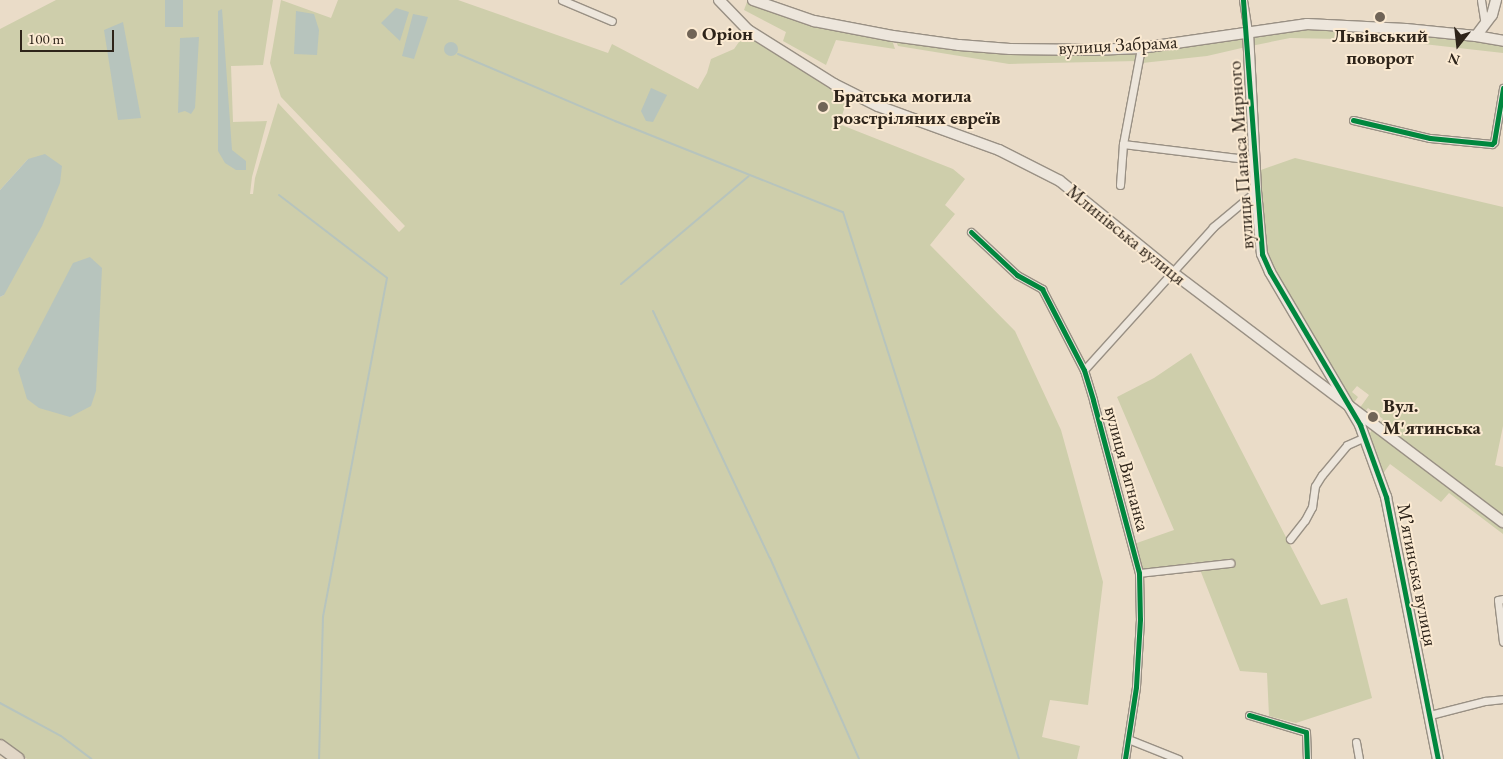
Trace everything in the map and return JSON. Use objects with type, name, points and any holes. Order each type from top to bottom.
[{"type":"highway","points":[[0,746],[18,759]]},
{"type":"main road","name":"Млинівська вулиця","points":[[719,0],[748,30],[834,84],[878,106],[998,150],[1060,182],[1172,272],[1325,390],[1347,404],[1503,522]]},
{"type":"main road","points":[[1476,36],[1492,15],[1496,0]]},
{"type":"main road","name":"вулиця Забрама","points":[[760,1],[814,20],[893,36],[959,45],[1085,50],[1141,48],[1307,24],[1369,26],[1476,36],[1503,41]]},
{"type":"main road","name":"вулиця Панаса Мирного","points":[[1248,32],[1254,160],[1262,254],[1270,272],[1347,404]]},
{"type":"main road","name":"Мʼятинська вулиця","points":[[1347,404],[1365,437],[1386,497],[1438,759]]},
{"type":"street","points":[[562,0],[612,21]]},
{"type":"street","points":[[1244,0],[1248,32]]},
{"type":"street","points":[[1481,0],[1485,24]]},
{"type":"street","points":[[1120,185],[1123,144],[1141,48]]},
{"type":"street","points":[[1353,120],[1430,138],[1492,144],[1494,142],[1503,88]]},
{"type":"street","points":[[1123,144],[1254,160]]},
{"type":"street","name":"вулиця Панаса Мирного","points":[[1084,370],[1213,227],[1256,191]]},
{"type":"street","name":"вулиця Вигнанка","points":[[971,232],[1017,276],[1042,289],[1084,370],[1139,573],[1140,619],[1136,687],[1125,759]]},
{"type":"street","points":[[1290,539],[1305,520],[1312,507],[1315,486],[1322,475],[1347,445],[1365,437]]},
{"type":"street","points":[[1139,573],[1230,563]]},
{"type":"street","points":[[1503,599],[1498,600],[1503,642]]},
{"type":"street","points":[[1430,715],[1485,701],[1503,699]]},
{"type":"street","points":[[1249,715],[1306,732],[1307,759]]},
{"type":"street","points":[[1128,739],[1178,759]]},
{"type":"street","points":[[1356,742],[1359,759]]},
{"type":"green space","points":[[56,0],[273,0],[263,65],[231,66],[233,122],[267,121],[252,177],[250,194],[253,194],[255,178],[278,103],[399,232],[405,226],[281,97],[270,63],[281,0],[331,18],[338,0],[458,0],[608,53],[612,44],[698,89],[707,73],[711,59],[734,49],[746,32],[849,95],[839,124],[953,169],[965,179],[945,205],[955,214],[930,245],[1015,331],[1061,430],[1103,582],[1088,705],[1050,700],[1042,737],[1080,746],[1077,759],[27,759],[0,740],[0,297],[4,295],[28,159],[0,190],[0,29]]},
{"type":"green space","points":[[747,2],[813,25],[892,40],[895,49],[836,40],[826,65],[783,41],[786,32],[744,10]]},
{"type":"green space","points":[[1308,28],[1393,33],[1393,38],[1416,40],[1417,35],[1475,40],[1503,46],[1503,53],[1388,40],[1290,38],[1251,46],[1251,36]]},
{"type":"green space","points":[[1245,37],[1246,47],[1207,56],[1142,63],[1143,52]]},
{"type":"green space","points":[[896,41],[1138,52],[1137,61],[1009,64],[898,46]]},
{"type":"green space","points":[[1295,158],[1503,207],[1503,426],[1495,465],[1503,467],[1503,519],[1379,425],[1383,419],[1368,408],[1364,413],[1359,409],[1369,395],[1357,386],[1352,392],[1358,397],[1353,404],[1273,271],[1265,253],[1258,171]]},
{"type":"green space","points":[[1191,353],[1321,605],[1347,598],[1372,698],[1296,723],[1269,716],[1267,673],[1240,671],[1197,562],[1141,570],[1134,544],[1174,530],[1117,397],[1154,378]]},
{"type":"green space","points":[[1372,430],[1378,431],[1503,526],[1503,534],[1449,493],[1441,502],[1390,464],[1382,475],[1368,436]]},
{"type":"shaded area","points":[[165,0],[183,0],[183,27],[165,27]]},
{"type":"shaded area","points":[[396,8],[409,12],[400,41],[381,23]]},
{"type":"shaded area","points":[[222,9],[232,150],[246,161],[246,170],[236,170],[225,163],[218,151],[218,11]]},
{"type":"shaded area","points":[[296,11],[314,14],[319,30],[317,55],[294,54]]},
{"type":"shaded area","points":[[413,14],[428,17],[414,59],[402,56]]},
{"type":"shaded area","points":[[123,22],[141,118],[118,120],[104,30]]},
{"type":"shaded area","points":[[199,37],[195,108],[191,114],[185,111],[178,113],[180,38]]},
{"type":"shaded area","points":[[448,42],[454,42],[458,49],[454,56],[448,56],[444,52],[444,46]]},
{"type":"shaded area","points":[[651,88],[667,95],[653,122],[646,121],[641,111]]},
{"type":"shaded area","points":[[45,154],[62,166],[60,183],[42,226],[4,295],[0,297],[0,190],[28,159]]},
{"type":"shaded area","points":[[90,257],[102,268],[96,391],[91,406],[70,417],[39,408],[27,399],[18,369],[73,263]]},
{"type":"waterway","points":[[458,54],[615,121],[843,212],[1019,759]]},
{"type":"waterway","points":[[621,284],[749,176]]},
{"type":"waterway","points":[[279,195],[387,278],[323,617],[319,759]]},
{"type":"waterway","points":[[653,311],[770,558],[859,759]]},
{"type":"waterway","points":[[0,703],[61,736],[91,759]]},
{"type":"cycle path","points":[[1243,0],[1262,254],[1270,272],[1360,425],[1386,497],[1438,759]]},
{"type":"cycle path","points":[[1353,120],[1430,138],[1492,144],[1494,142],[1503,88]]},
{"type":"cycle path","points":[[971,232],[1017,275],[1042,289],[1084,370],[1093,400],[1139,573],[1140,619],[1136,687],[1125,759]]},
{"type":"cycle path","points":[[1249,715],[1306,732],[1307,759]]},
{"type":"place","name":"Львівський поворот","points":[[1380,17]]},
{"type":"place","name":"Оріон","points":[[692,34]]},
{"type":"place","name":"Братська могила розстріляних євреїв","points":[[823,107]]},
{"type":"place","name":"Вул. М'ятинська","points":[[1373,417]]}]
